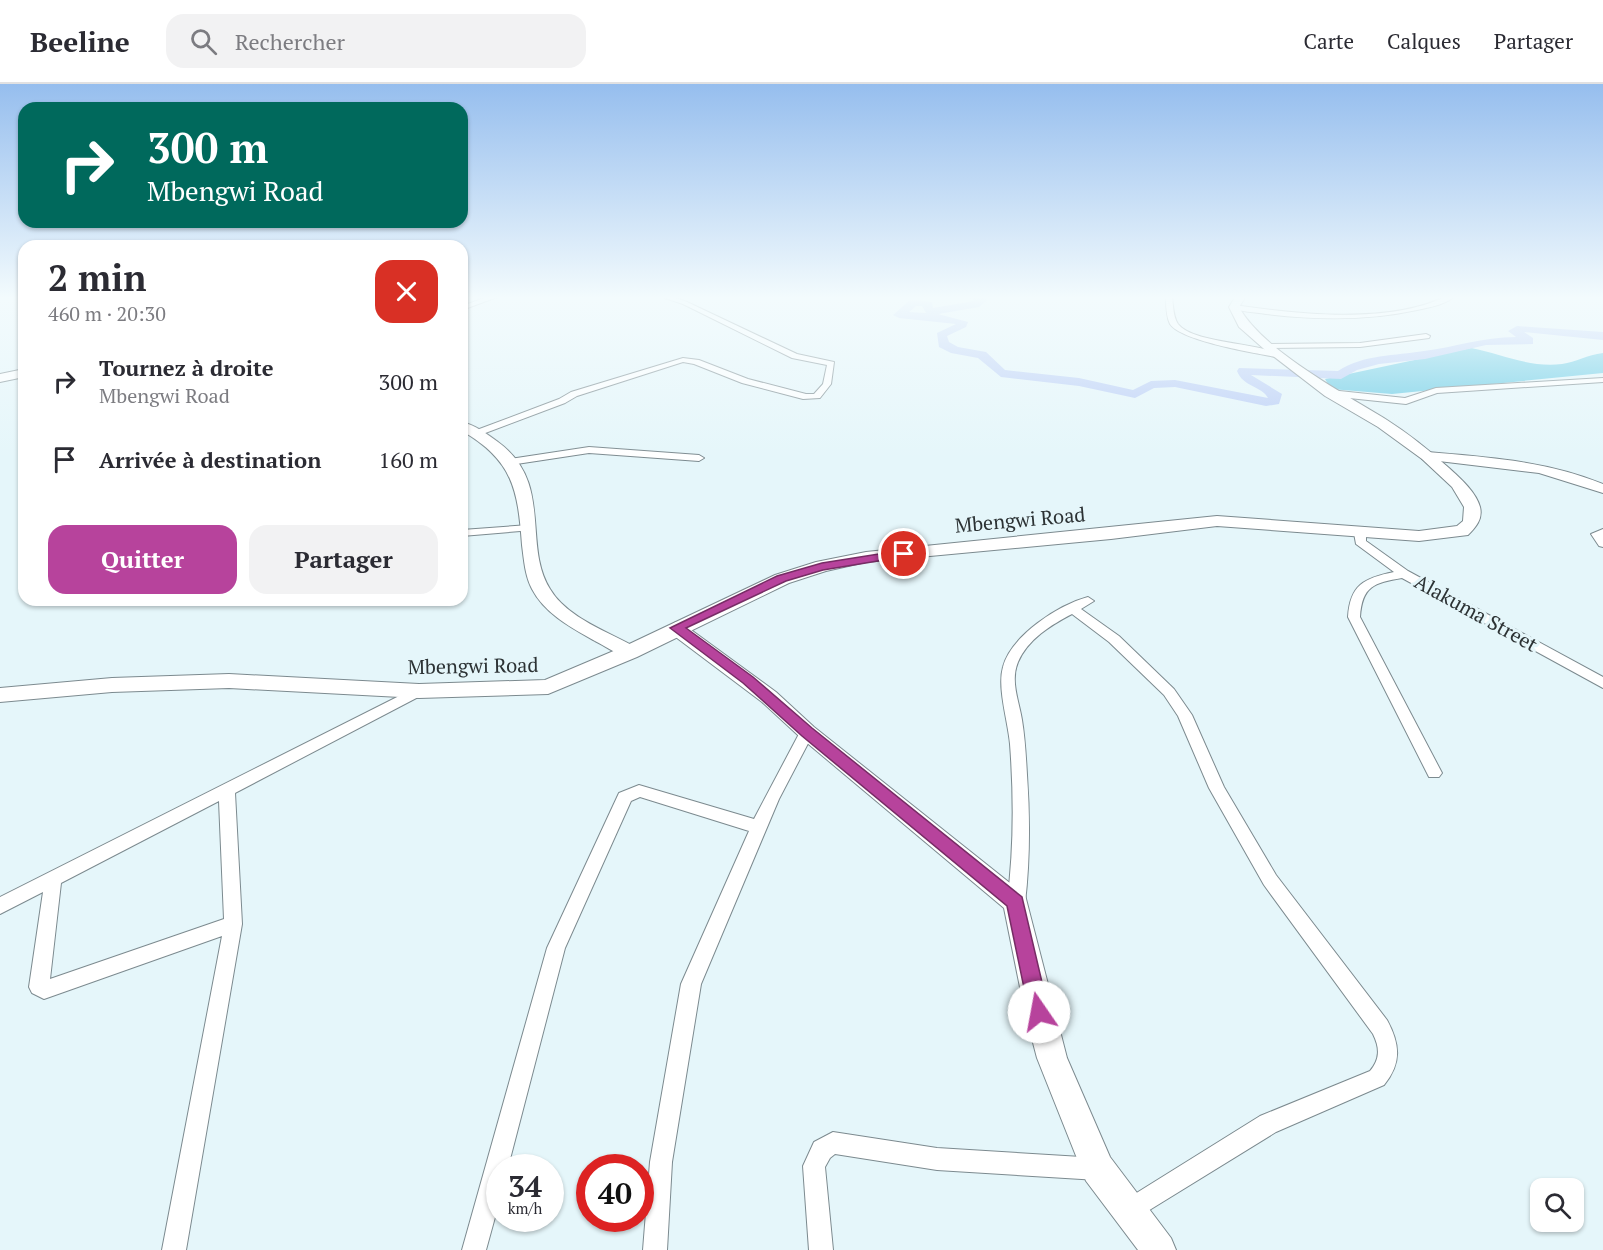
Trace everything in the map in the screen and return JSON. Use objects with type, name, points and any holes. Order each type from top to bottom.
[{"type":"main road","name":"Mbengwi Road","points":[[1,695],[112,685],[229,681],[419,691],[548,687],[630,652],[782,579],[822,566],[867,557],[1111,534],[1217,521],[1419,536],[1462,531],[1471,522],[1472,507],[1458,484],[1427,456],[1383,424],[1330,393],[1275,351]]},
{"type":"street","points":[[470,429],[562,401],[574,394],[677,360],[696,362],[745,381],[806,397],[817,396],[827,384],[831,364],[795,356],[783,350]]},
{"type":"street","points":[[1271,350],[1283,350]]},
{"type":"street","points":[[0,378],[18,374]]},
{"type":"street","points":[[1330,393],[1406,401],[1436,391],[1603,380]]},
{"type":"street","points":[[470,429],[490,440],[510,462],[520,479],[527,500],[532,564],[545,596],[571,617],[630,652]]},
{"type":"street","points":[[510,462],[589,450],[699,458]]},
{"type":"street","points":[[1427,456],[1527,465],[1576,478],[1603,489]]},
{"type":"street","points":[[468,533],[529,528]]},
{"type":"street","points":[[1603,532],[1597,534],[1603,544]]},
{"type":"street","name":"Alakuma Street","points":[[1360,533],[1360,542],[1404,574],[1603,683]]},
{"type":"street","points":[[1404,574],[1377,579],[1360,588],[1354,601],[1354,617],[1434,774]]},
{"type":"street","points":[[1131,1210],[1268,1124],[1377,1078],[1387,1068],[1390,1053],[1388,1041],[1380,1028],[1270,880],[1217,788],[1195,735],[1180,707],[1169,692],[1081,605],[1046,622],[1017,650],[1010,664],[1008,679],[1016,727],[1022,835],[1021,868],[1016,903],[1039,1012],[1052,1058],[1098,1168],[1159,1250]]},
{"type":"street","points":[[676,628],[748,680],[807,732],[1016,903]]},
{"type":"street","points":[[0,906],[227,792],[419,691]]},
{"type":"street","points":[[655,1250],[661,1162],[691,984],[758,827],[807,732]]},
{"type":"street","points":[[474,1250],[556,948],[625,797],[639,791],[758,827]]},
{"type":"street","points":[[174,1250],[233,924],[227,792]]},
{"type":"street","points":[[53,880],[39,987],[44,990],[233,924]]},
{"type":"street","points":[[821,1250],[814,1166],[822,1150],[833,1143],[937,1159],[1098,1168]]},
{"type":"shaded area","points":[[1460,350],[1481,350],[1550,365],[1567,363],[1603,353],[1603,373],[1392,394],[1331,389],[1325,379]]},
{"type":"waterway","points":[[957,350],[982,355],[1001,373],[1079,382],[1135,394],[1151,385],[1175,384],[1266,402],[1274,401],[1275,394],[1248,380],[1243,371],[1341,375],[1353,367],[1378,360],[1445,350]]},
{"type":"route","points":[[904,554],[867,557],[822,566],[782,579],[676,628],[748,680],[807,732],[1016,903],[1039,1012]]}]
